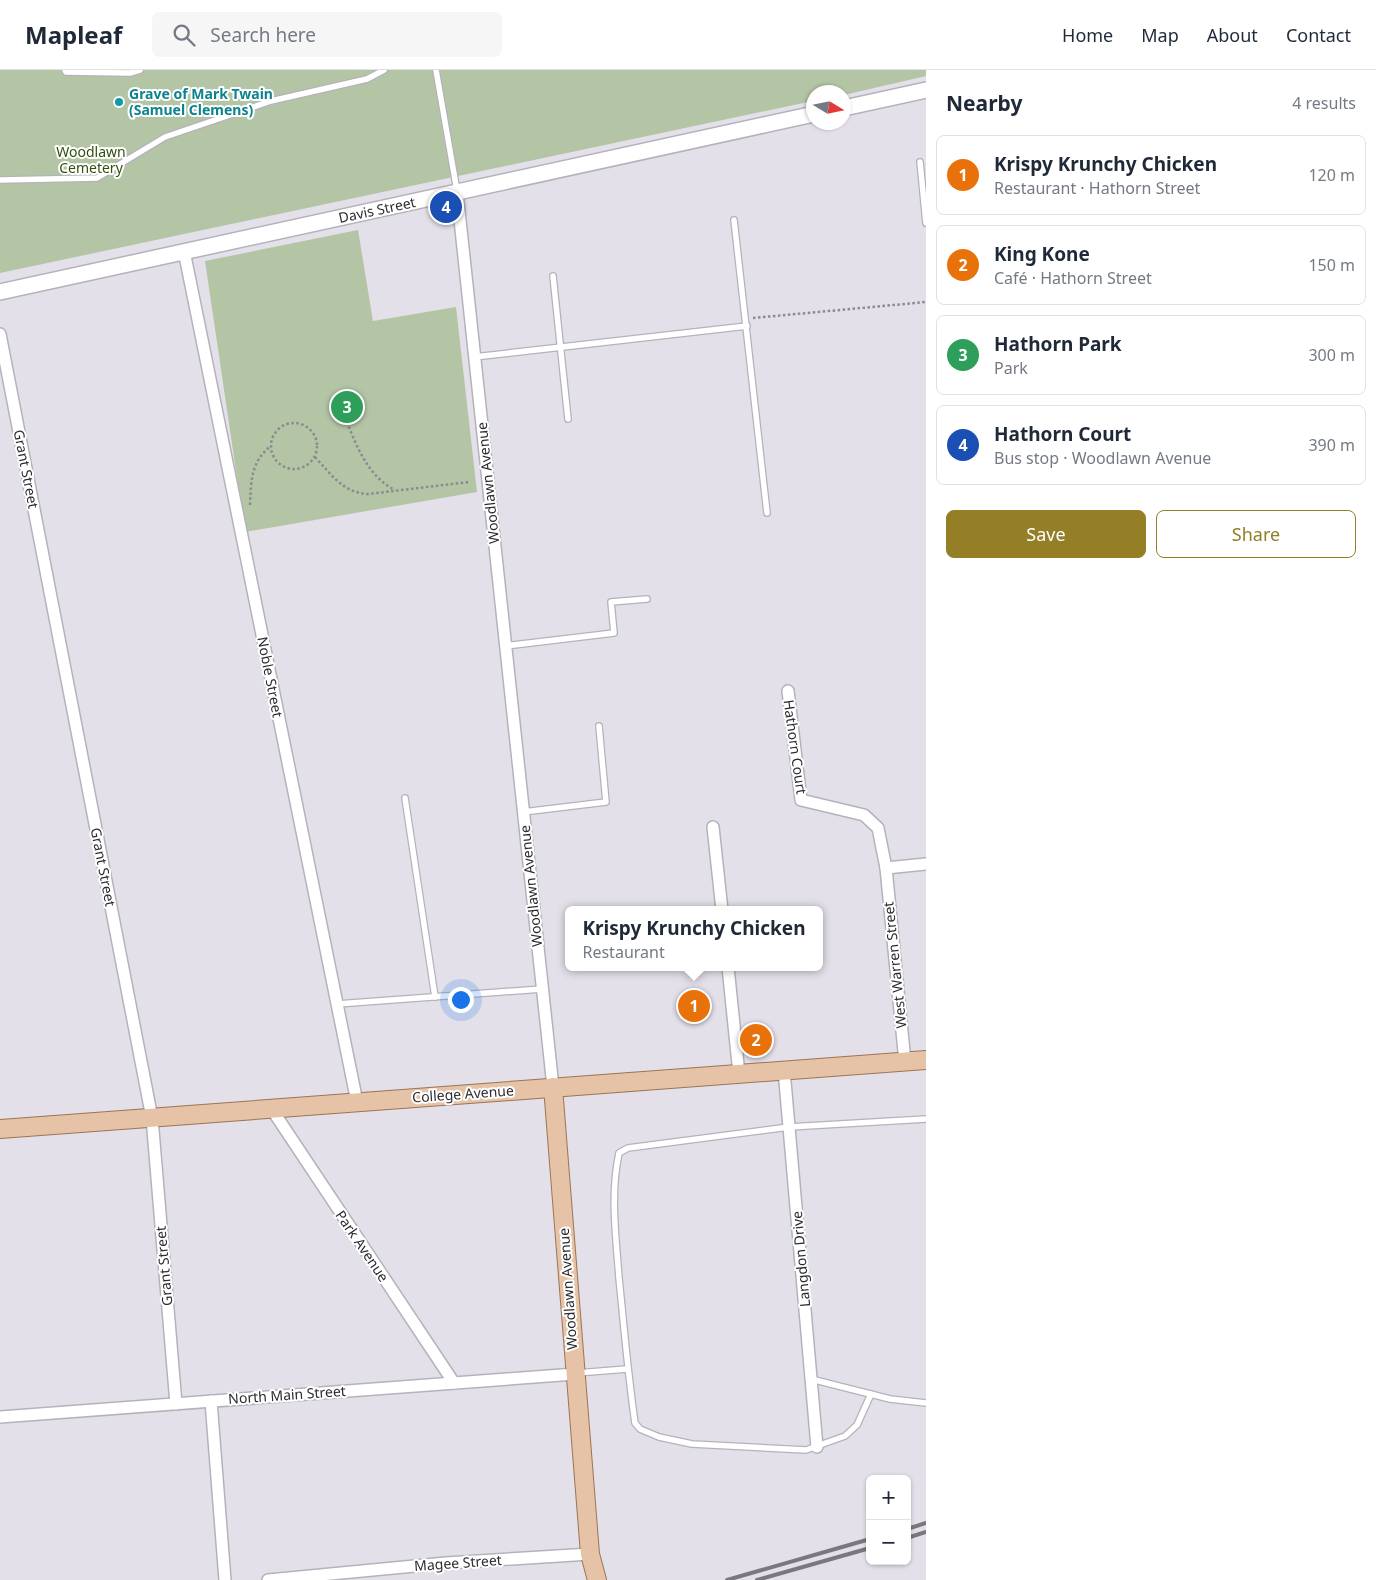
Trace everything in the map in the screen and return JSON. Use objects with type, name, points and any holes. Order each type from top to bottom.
[{"type":"main road","name":"College Avenue","points":[[0,1129],[926,1060]]},
{"type":"main road","name":"Woodlawn Avenue","points":[[552,1087],[590,1554],[597,1580]]},
{"type":"street","points":[[851,106],[926,90]]},
{"type":"street","name":"Davis Street","points":[[0,292],[806,116]]},
{"type":"street","name":"Woodlawn Avenue","points":[[457,192],[552,1087]]},
{"type":"street","name":"Noble Street","points":[[184,251],[357,1102]]},
{"type":"street","name":"Grant Street","points":[[0,334],[152,1118],[176,1404]]},
{"type":"street","name":"Hathorn Court","points":[[788,691],[801,800],[864,815],[878,828],[886,868]]},
{"type":"street","points":[[713,827],[722,906]]},
{"type":"street","points":[[886,868],[926,864]]},
{"type":"street","name":"West Warren Street","points":[[886,868],[905,1062]]},
{"type":"street","points":[[728,971],[738,1074]]},
{"type":"street","name":"Langdon Drive","points":[[784,1070],[817,1447]]},
{"type":"street","name":"Park Avenue","points":[[271,1108],[454,1383]]},
{"type":"street","name":"North Main Street","points":[[0,1418],[575,1374]]},
{"type":"street","points":[[211,1401],[225,1580]]},
{"type":"street","name":"Magee Street","points":[[268,1580],[446,1563],[590,1554]]},
{"type":"lane","points":[[64,70],[66,72],[130,73],[140,70]]},
{"type":"lane","points":[[0,180],[97,178],[165,136],[270,101],[366,79],[384,70]]},
{"type":"lane","points":[[436,70],[457,192]]},
{"type":"lane","points":[[920,162],[926,223]]},
{"type":"lane","points":[[734,220],[767,513]]},
{"type":"lane","points":[[553,276],[568,419]]},
{"type":"lane","points":[[474,357],[747,326]]},
{"type":"lane","points":[[505,646],[614,633],[612,602],[647,598]]},
{"type":"lane","points":[[523,812],[606,802],[600,726]]},
{"type":"lane","points":[[405,798],[435,997]]},
{"type":"lane","points":[[337,1004],[542,990]]},
{"type":"lane","points":[[871,1394],[857,1425],[846,1436],[817,1447],[797,1450],[692,1444],[659,1438],[640,1429],[635,1423],[627,1369],[614,1224],[614,1188],[619,1153],[628,1148],[790,1127],[926,1119]]},
{"type":"lane","points":[[575,1374],[627,1369]]},
{"type":"lane","points":[[811,1379],[890,1399],[926,1402]]},
{"type":"path","points":[[746,319],[926,302]]},
{"type":"path","points":[[347,422],[366,462],[384,485],[396,491]]},
{"type":"path","points":[[288,424],[303,425],[309,429],[317,442],[315,457],[304,467],[288,469],[276,461],[271,446],[275,432],[288,424]]},
{"type":"path","points":[[250,505],[251,488],[259,455],[271,446]]},
{"type":"path","points":[[315,457],[332,477],[356,494],[469,482]]},
{"type":"green space","name":"Woodlawn Cemetery","points":[[0,70],[926,70],[926,76],[851,93],[851,85],[806,85],[806,102],[0,273]]},
{"type":"green space","points":[[358,230],[373,321],[456,307],[477,492],[245,532],[205,261]]},
{"type":"railway","points":[[911,1528],[926,1523]]},
{"type":"railway","points":[[911,1537],[926,1532]]},
{"type":"railway","points":[[727,1580],[866,1540]]},
{"type":"railway","points":[[757,1580],[866,1549]]},
{"type":"place","name":"Grave of Mark Twain (Samuel Clemens)","points":[[119,102]]},
{"type":"place","name":"Hathorn Court","points":[[446,207]]},
{"type":"place","name":"Hathorn Park","points":[[347,407]]},
{"type":"place","name":"Krispy Krunchy Chicken","points":[[694,1006]]},
{"type":"place","name":"King Kone","points":[[756,1040]]}]
